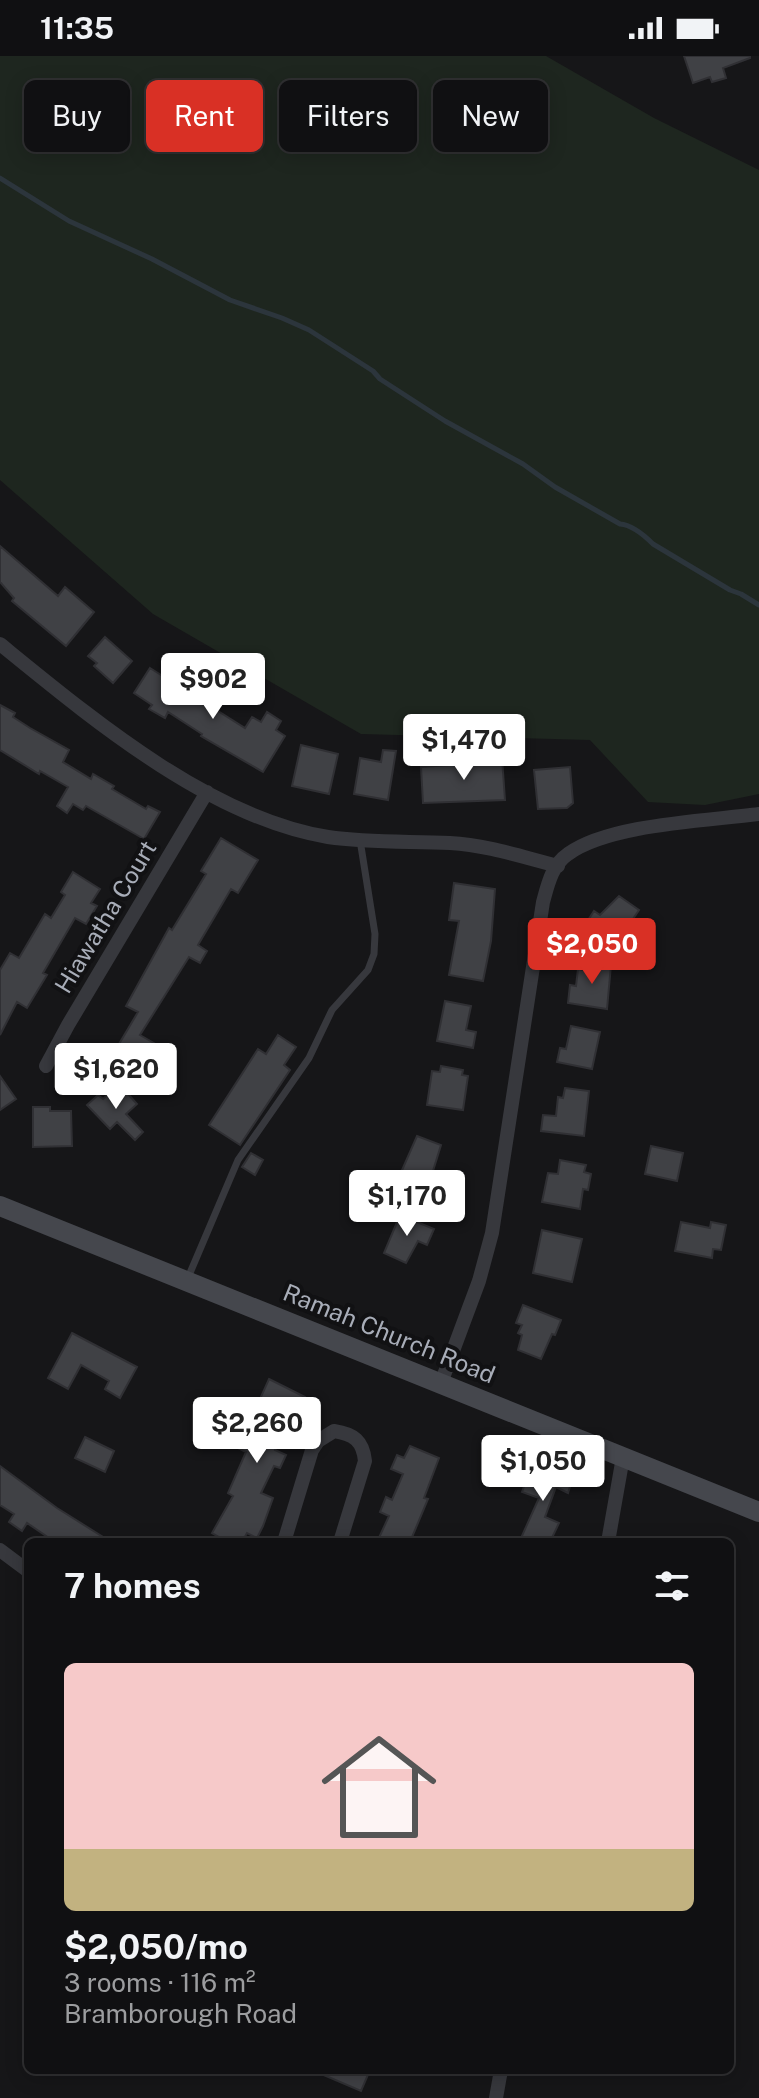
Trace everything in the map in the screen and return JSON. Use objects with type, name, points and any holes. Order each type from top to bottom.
[{"type":"main road","name":"Ramah Church Road","points":[[0,1206],[759,1512]]},
{"type":"street","points":[[1,646],[134,748],[207,792],[280,826],[328,837],[488,848],[558,866]]},
{"type":"street","name":"Hiawatha Court","points":[[46,1066],[207,792]]},
{"type":"street","points":[[441,1383],[479,1281],[492,1233],[543,902],[551,874],[567,854],[617,832],[759,814]]},
{"type":"street","points":[[285,1538],[312,1450],[318,1441],[334,1431],[355,1437],[364,1448],[365,1461],[341,1538]]},
{"type":"street","points":[[609,1538],[623,1457]]},
{"type":"street","points":[[0,1550],[24,1568]]},
{"type":"street","points":[[496,2098],[500,2074]]},
{"type":"lane","points":[[187,1282],[238,1160],[309,1058],[332,1010],[368,970],[374,954],[375,934],[360,840]]},
{"type":"shaded area","points":[[0,56],[546,56],[654,118],[759,170],[759,794],[705,805],[648,802],[590,740],[361,734],[153,614],[0,480]]},
{"type":"building","points":[[684,56],[750,58],[723,68],[726,78],[712,82],[710,77],[693,83]]},
{"type":"building","points":[[0,546],[58,596],[65,587],[94,612],[66,646],[12,601],[14,598],[0,582]]},
{"type":"building","points":[[105,637],[132,661],[113,683],[88,656]]},
{"type":"building","points":[[150,668],[245,728],[252,717],[261,722],[267,712],[281,721],[276,730],[285,736],[263,772],[201,736],[168,712],[165,718],[149,709],[152,705],[134,693]]},
{"type":"building","points":[[0,705],[15,713],[13,717],[69,750],[63,762],[91,779],[93,774],[146,809],[148,806],[160,812],[144,839],[86,806],[83,810],[73,804],[67,813],[57,806],[68,787],[40,771],[39,774],[0,750]]},
{"type":"building","points":[[301,745],[338,754],[329,794],[292,786]]},
{"type":"building","points":[[383,750],[396,751],[388,800],[354,794],[360,758],[381,762]]},
{"type":"building","points":[[502,758],[505,800],[423,803],[421,767]]},
{"type":"building","points":[[570,767],[573,803],[567,808],[538,809],[534,770]]},
{"type":"building","points":[[221,838],[258,860],[238,893],[231,889],[198,945],[207,951],[200,963],[189,957],[140,1035],[159,1046],[141,1076],[101,1052],[116,1049],[138,1012],[126,1006],[169,928],[172,930],[206,874],[201,871]]},
{"type":"building","points":[[73,872],[100,889],[91,903],[97,906],[86,924],[75,918],[27,1008],[17,1002],[0,1035],[0,970],[10,953],[19,958],[45,914],[51,918],[65,895],[61,892]]},
{"type":"building","points":[[454,883],[495,889],[491,941],[483,981],[449,975],[459,921],[449,920]]},
{"type":"building","points":[[619,896],[639,910],[614,947],[585,925],[594,911],[600,915]]},
{"type":"building","points":[[585,961],[611,965],[607,1009],[568,1003],[570,985],[576,986],[578,969],[583,970]]},
{"type":"building","points":[[445,1001],[471,1006],[466,1030],[476,1032],[473,1048],[437,1041]]},
{"type":"building","points":[[571,1026],[600,1032],[592,1069],[557,1062],[560,1048],[566,1049]]},
{"type":"building","points":[[278,1035],[296,1047],[284,1065],[290,1070],[240,1145],[209,1125],[258,1049],[266,1054]]},
{"type":"building","points":[[441,1066],[463,1070],[462,1075],[468,1076],[463,1110],[427,1105],[432,1071],[440,1072]]},
{"type":"building","points":[[0,1076],[16,1099],[0,1110]]},
{"type":"building","points":[[119,1084],[137,1104],[126,1114],[143,1132],[135,1140],[117,1122],[110,1129],[87,1105],[98,1095],[103,1099]]},
{"type":"building","points":[[565,1088],[589,1091],[584,1136],[541,1131],[543,1115],[556,1116],[558,1097],[563,1098]]},
{"type":"building","points":[[33,1107],[71,1111],[72,1146],[33,1147]]},
{"type":"building","points":[[417,1136],[441,1145],[433,1171],[443,1175],[437,1191],[399,1177]]},
{"type":"building","points":[[651,1146],[683,1153],[677,1181],[645,1174]]},
{"type":"building","points":[[251,1153],[263,1160],[255,1175],[242,1167]]},
{"type":"building","points":[[560,1160],[586,1165],[584,1172],[591,1174],[588,1190],[583,1189],[580,1209],[542,1202],[548,1173],[558,1174]]},
{"type":"building","points":[[400,1215],[434,1229],[427,1245],[418,1241],[406,1263],[384,1253]]},
{"type":"building","points":[[681,1222],[710,1228],[711,1222],[726,1225],[721,1250],[713,1249],[712,1258],[675,1251]]},
{"type":"building","points":[[542,1230],[582,1239],[572,1282],[533,1273]]},
{"type":"building","points":[[523,1305],[561,1320],[541,1359],[518,1350],[522,1335],[518,1333],[522,1325],[516,1323]]},
{"type":"building","points":[[72,1333],[137,1367],[120,1398],[105,1389],[109,1381],[81,1365],[68,1389],[48,1378]]},
{"type":"building","points":[[269,1379],[305,1397],[299,1410],[289,1406],[276,1433],[281,1436],[275,1450],[286,1455],[280,1468],[274,1466],[261,1493],[273,1498],[257,1538],[247,1533],[244,1538],[221,1538],[212,1533],[233,1496],[228,1493],[246,1452],[238,1448]]},
{"type":"building","points":[[85,1437],[114,1451],[105,1472],[75,1458]]},
{"type":"building","points":[[410,1446],[439,1458],[424,1498],[428,1499],[412,1538],[379,1538],[389,1516],[380,1512],[386,1497],[392,1500],[403,1474],[391,1469],[397,1455],[404,1458]]},
{"type":"building","points":[[532,1465],[551,1472],[553,1469],[572,1480],[568,1493],[556,1487],[545,1517],[559,1523],[552,1538],[521,1538],[539,1498],[522,1492]]},
{"type":"building","points":[[0,1466],[105,1538],[49,1538],[27,1523],[22,1531],[9,1522],[14,1514],[0,1505]]},
{"type":"building","points":[[321,2074],[368,2074],[361,2091]]},
{"type":"waterway","points":[[0,178],[69,221],[152,259],[230,300],[309,330],[445,421],[759,605]]}]
